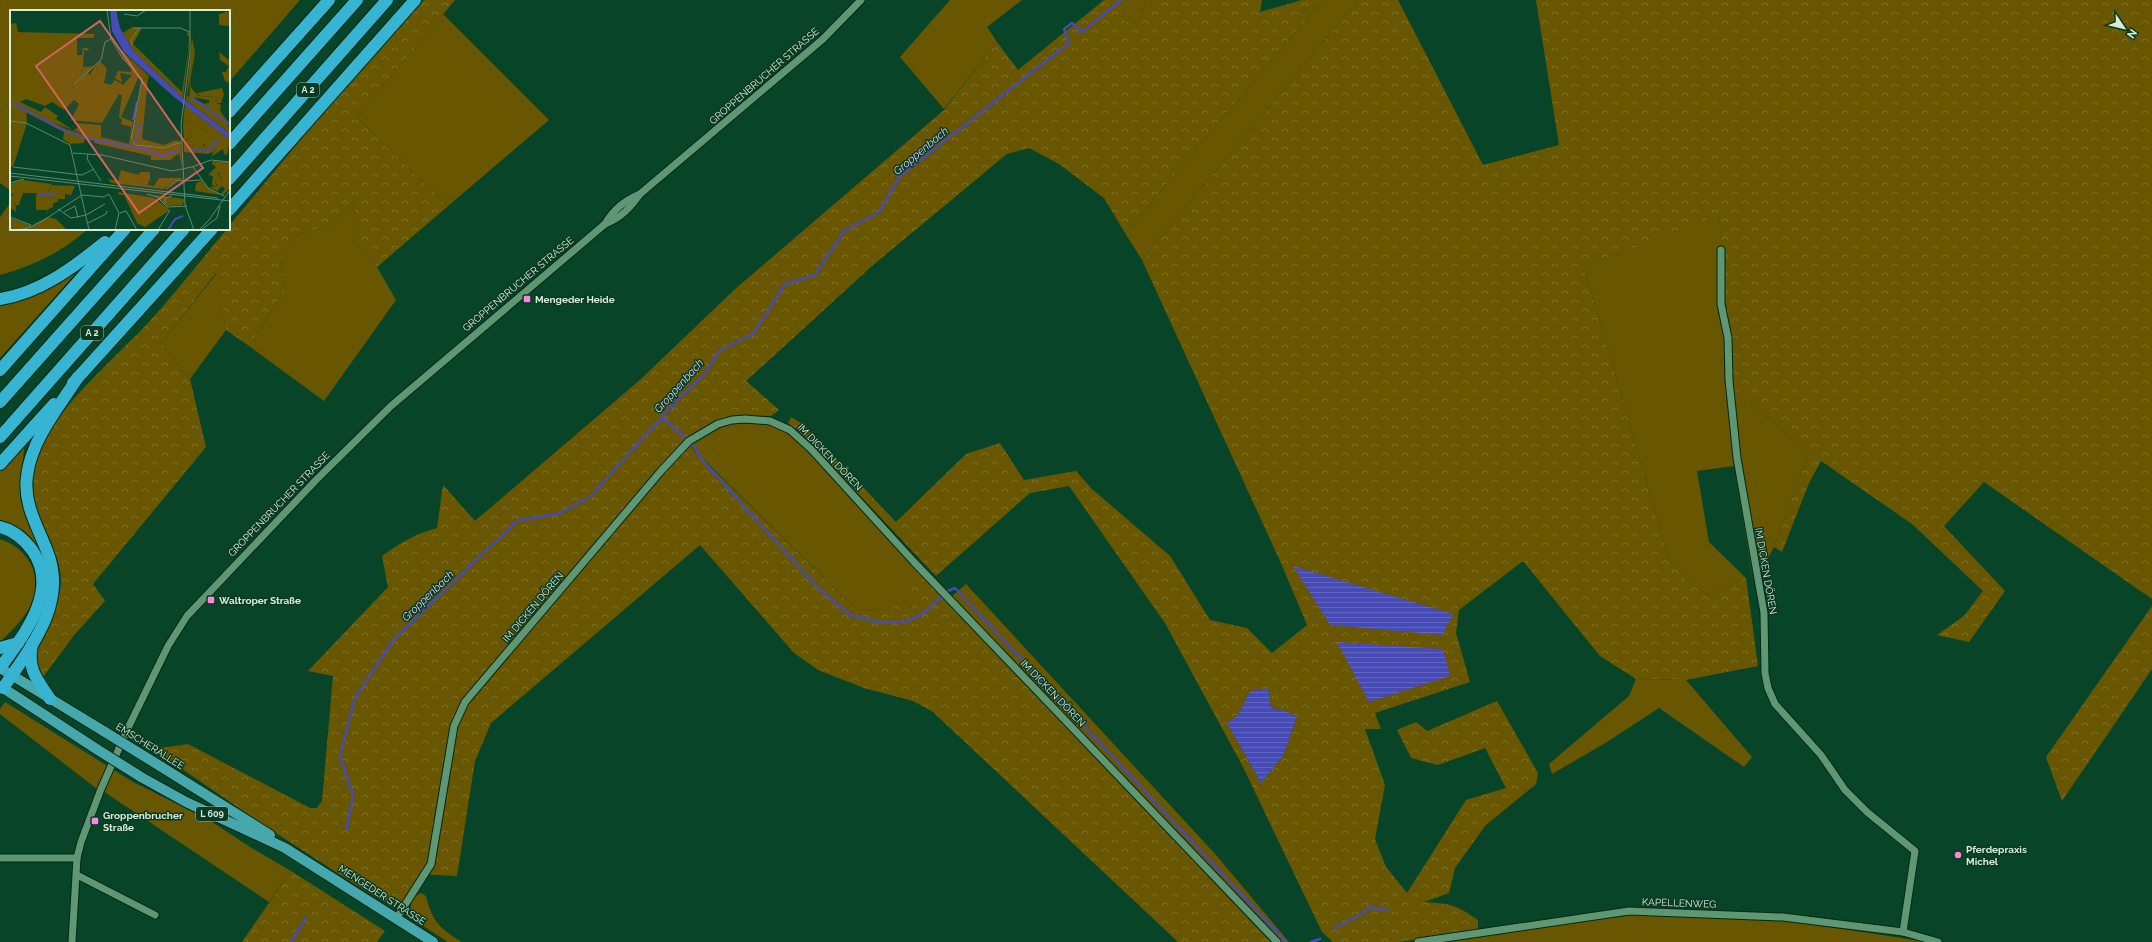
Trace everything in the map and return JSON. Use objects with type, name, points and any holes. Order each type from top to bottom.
[{"type":"highway","points":[[230,111],[329,0]]},
{"type":"highway","name":"A 2","points":[[230,143],[357,0]]},
{"type":"highway","name":"A 2","points":[[230,178],[386,0]]},
{"type":"highway","points":[[230,209],[415,0]]},
{"type":"highway","points":[[0,300],[46,284],[81,261],[120,230]]},
{"type":"highway","points":[[0,370],[123,230]]},
{"type":"highway","name":"A 2","points":[[0,402],[153,230]]},
{"type":"highway","name":"A 2","points":[[0,437],[183,230]]},
{"type":"highway","points":[[0,464],[211,230]]},
{"type":"highway","points":[[1,688],[33,641],[50,610],[55,582],[47,551],[28,504],[26,478],[39,438],[78,377]]},
{"type":"highway","points":[[0,527],[17,534],[27,543],[36,556],[41,569],[41,596],[36,611],[18,643],[0,669]]},
{"type":"highway","points":[[33,641],[30,666],[33,674],[50,699]]},
{"type":"highway","points":[[0,648],[18,643]]},
{"type":"main road","name":"EMSCHERALLEE","points":[[0,669],[160,766],[268,834],[285,848]]},
{"type":"main road","name":"EMSCHERALLEE","points":[[1,688],[141,777],[186,802],[285,848],[317,868]]},
{"type":"main road","name":"MENGEDER STRASSE","points":[[317,868],[433,942]]},
{"type":"street","name":"GROPPENBRUCHER STRASSE","points":[[72,942],[77,858],[89,819],[127,730],[168,646],[187,616],[312,484],[391,406],[605,224],[611,213],[626,200],[640,194],[823,39],[861,0]]},
{"type":"street","name":"IM DICKEN DÖREN","points":[[1721,250],[1721,304],[1728,338],[1729,380],[1737,458],[1764,613],[1765,673],[1768,688],[1775,704],[1821,755],[1845,790],[1867,812],[1915,851],[1904,932]]},
{"type":"street","name":"IM DICKEN DÖREN","points":[[396,918],[431,864],[454,726],[465,702],[661,471],[689,441],[718,424],[732,420],[745,419],[770,421],[790,430],[811,449],[914,562],[1277,942]]},
{"type":"street","points":[[0,858],[77,858]]},
{"type":"street","points":[[77,875],[155,915]]},
{"type":"street","name":"KAPELLENWEG","points":[[1418,942],[1629,911],[1783,917],[1904,932],[1938,942]]},
{"type":"green space","points":[[0,0],[300,0],[230,81],[230,10],[10,10],[10,190],[0,183]]},
{"type":"green space","points":[[424,0],[455,0],[357,117],[448,206],[377,267],[353,240],[359,227],[353,202],[329,226],[298,234],[280,261],[286,288],[249,346],[226,330],[216,273],[161,343],[190,379],[206,447],[93,584],[105,601],[75,634],[43,677],[36,663],[36,655],[41,635],[56,604],[61,583],[57,558],[32,498],[31,485],[35,463],[44,441],[58,419],[75,398],[157,313],[226,230],[230,230],[230,225],[313,125]]},
{"type":"green space","points":[[950,0],[1022,0],[987,27],[997,42],[944,109],[900,57]]},
{"type":"green space","points":[[1104,0],[1119,0],[1126,22],[1153,0],[1262,0],[1260,12],[1302,0],[1323,0],[1125,233],[1104,198],[1059,164],[1029,148],[1007,154],[873,265],[746,381],[779,410],[771,416],[726,418],[697,431],[686,439],[696,453],[857,610],[887,609],[914,597],[910,580],[919,572],[1271,942],[1178,942],[933,712],[913,701],[864,688],[818,670],[794,653],[700,545],[491,723],[475,761],[457,876],[420,874],[401,903],[390,905],[353,883],[262,824],[153,749],[188,744],[310,808],[317,808],[322,801],[333,676],[308,671],[388,587],[382,556],[408,539],[437,528],[443,485],[475,521],[641,379],[734,290],[944,110],[997,42],[1018,70]]},
{"type":"green space","points":[[1119,0],[1153,0],[1126,22]]},
{"type":"green space","points":[[1323,0],[1358,0],[1142,260],[1125,233]]},
{"type":"green space","points":[[1358,0],[1398,0],[1483,165],[1559,145],[1536,0],[2152,0],[2152,599],[1984,482],[1944,526],[2005,591],[1969,642],[1937,635],[1964,616],[1983,591],[1912,524],[1821,461],[1809,483],[1782,552],[1774,547],[1809,452],[1733,389],[1719,215],[1584,267],[1669,559],[1688,582],[1710,596],[1746,578],[1758,666],[1686,680],[1636,679],[1600,656],[1523,561],[1459,610],[1456,633],[1470,682],[1375,713],[1381,729],[1365,729],[1385,785],[1375,839],[1386,867],[1407,893],[1466,800],[1506,788],[1485,748],[1438,765],[1411,758],[1397,730],[1416,722],[1427,731],[1497,701],[1538,773],[1536,784],[1485,826],[1455,868],[1449,893],[1424,902],[1447,904],[1464,911],[1478,920],[1478,930],[1399,942],[1333,942],[1322,932],[1243,767],[1165,623],[1069,486],[1030,493],[936,576],[812,445],[788,423],[791,417],[803,424],[896,522],[966,454],[1000,443],[1024,480],[1076,471],[1092,489],[1170,556],[1210,620],[1247,628],[1272,653],[1307,625],[1281,563],[1142,260]],"holes":[[[1268,689],[1271,708],[1286,711],[1297,717],[1283,756],[1261,783],[1227,723],[1238,715],[1250,691]]]},
{"type":"green space","points":[[443,14],[549,120],[448,206],[357,117]]},
{"type":"green space","points":[[353,202],[359,227],[353,240],[377,267],[396,300],[324,401],[249,346],[286,288],[280,261],[298,234],[329,226]]},
{"type":"green space","points":[[10,203],[10,230],[87,230],[68,245],[47,257],[35,263],[0,275],[0,217]]},
{"type":"green space","points":[[1719,214],[1733,389],[1809,452],[1774,547],[1761,571],[1752,573],[1734,466],[1697,471],[1709,542],[1746,578],[1710,596],[1688,582],[1669,559],[1584,267]]},
{"type":"green space","points":[[217,273],[226,330],[190,379],[161,343]]},
{"type":"green space","points":[[75,274],[0,358],[0,305],[46,290]]},
{"type":"green space","points":[[737,420],[770,422],[795,431],[924,571],[917,596],[887,609],[857,610],[697,453],[689,442],[708,430]]},
{"type":"green space","points":[[25,441],[22,468],[38,546],[23,530],[0,521],[0,469]]},
{"type":"green space","points":[[0,539],[11,544],[24,554],[33,569],[35,591],[33,600],[23,618],[0,642]]},
{"type":"green space","points":[[966,584],[1217,856],[1289,942],[1282,942],[951,597]]},
{"type":"green space","points":[[2152,606],[2152,669],[2062,801],[2046,757]]},
{"type":"green space","points":[[1636,679],[1686,680],[1752,757],[1744,767],[1659,708],[1607,742],[1552,774],[1549,764],[1629,696]]},
{"type":"green space","points":[[5,702],[133,782],[206,818],[250,847],[291,871],[269,902],[103,791],[97,789],[0,714],[0,709]]},
{"type":"green space","points":[[291,871],[385,931],[377,942],[242,942]]},
{"type":"green space","points":[[421,893],[426,896],[431,912],[438,924],[462,942],[448,942],[411,918],[411,907],[413,900]]},
{"type":"green space","points":[[1630,913],[1790,921],[1928,942],[1443,942]]},
{"type":"shaded area","points":[[1293,566],[1453,614],[1442,635],[1330,625]]},
{"type":"shaded area","points":[[1337,642],[1443,649],[1450,676],[1369,702]]},
{"type":"shaded area","points":[[1268,688],[1271,708],[1286,711],[1297,717],[1283,756],[1261,783],[1227,723],[1238,715],[1250,691]]},
{"type":"waterway","name":"Groppenbach","points":[[347,829],[353,795],[340,756],[355,698],[394,639],[517,521],[560,513],[591,496],[680,397],[704,375],[720,350],[753,334],[785,284],[815,275],[844,231],[879,212],[900,176],[1069,43],[1064,29],[1072,23],[1082,32],[1121,0]]},
{"type":"waterway","points":[[662,417],[687,439]]},
{"type":"waterway","points":[[692,444],[703,461],[818,588],[850,615],[879,622],[905,622],[921,615],[941,597]]},
{"type":"waterway","points":[[948,591],[955,588],[1286,942]]},
{"type":"waterway","points":[[1335,928],[1360,915],[1370,907],[1387,910]]},
{"type":"waterway","name":"Groppenbach","points":[[291,942],[306,918]]},
{"type":"waterway","points":[[1311,942],[1320,939]]},
{"type":"place","name":"Mengeder Heide","points":[[527,299]]},
{"type":"place","name":"Waltroper Straße","points":[[211,600]]},
{"type":"place","name":"Groppenbrucher Straße","points":[[95,821]]},
{"type":"place","name":"Pferdepraxis Michel","points":[[1958,855]]}]
